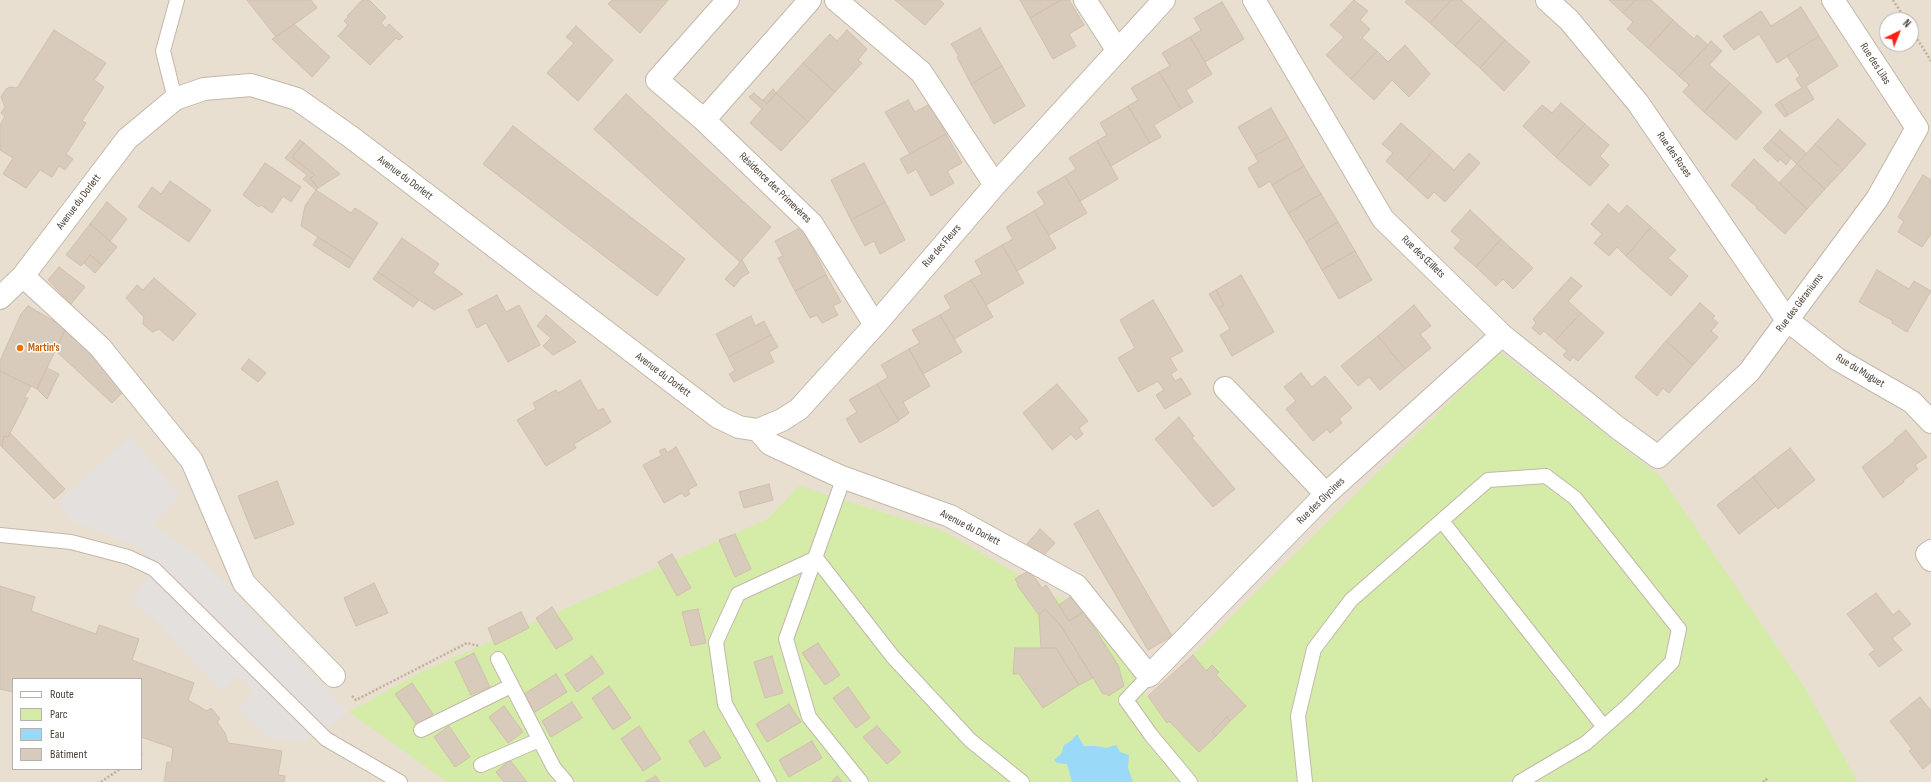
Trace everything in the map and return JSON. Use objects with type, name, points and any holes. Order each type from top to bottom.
[{"type":"street","name":"Résidence des Primevères","points":[[728,0],[657,80],[704,120],[812,224],[874,325]]},
{"type":"street","points":[[704,120],[810,0]]},
{"type":"street","points":[[836,0],[920,72],[995,186]]},
{"type":"street","points":[[1085,0],[1118,51]]},
{"type":"street","name":"Rue des Fleurs","points":[[758,430],[782,420],[799,409],[995,186],[1164,0]]},
{"type":"street","name":"Rue des Œillets","points":[[1254,0],[1383,219],[1502,335],[1618,428],[1658,457]]},
{"type":"street","name":"Rue des Roses","points":[[1547,0],[1569,20],[1638,103],[1787,320]]},
{"type":"street","name":"Rue des Lilas","points":[[1833,0],[1917,128]]},
{"type":"street","name":"Avenue du Dorlett","points":[[0,298],[23,276],[127,139],[175,99],[204,89],[251,85],[296,99],[351,137],[718,417],[739,426],[758,430],[770,444],[839,476],[950,516],[1077,586],[1149,676]]},
{"type":"street","name":"Rue des Géraniums","points":[[1658,457],[1749,372],[1877,199],[1917,128]]},
{"type":"street","points":[[0,283],[23,276],[100,348],[192,461],[244,583],[334,676]]},
{"type":"street","name":"Rue du Muguet","points":[[1787,320],[1837,359],[1912,402],[1931,422]]},
{"type":"street","name":"Rue des Glycines","points":[[1149,676],[1326,494],[1502,335]]},
{"type":"street","points":[[1225,388],[1326,494]]},
{"type":"street","points":[[1931,551],[1927,554],[1931,560]]},
{"type":"lane","points":[[175,99],[163,51],[177,0]]},
{"type":"lane","points":[[1305,782],[1298,716],[1314,649],[1351,600],[1488,480],[1546,476],[1575,498],[1679,629],[1672,662],[1586,743],[1520,782]]},
{"type":"lane","points":[[844,477],[786,639],[809,718],[860,782]]},
{"type":"lane","points":[[1442,521],[1604,727]]},
{"type":"lane","points":[[0,535],[71,542],[128,557],[154,569],[326,738],[346,752],[400,782]]},
{"type":"lane","points":[[768,782],[725,704],[716,642],[738,594],[816,558]]},
{"type":"lane","points":[[816,558],[893,657],[970,740],[1022,782]]},
{"type":"lane","points":[[498,659],[554,768],[566,782]]},
{"type":"lane","points":[[1149,676],[1126,700],[1151,735],[1190,782]]},
{"type":"lane","points":[[421,730],[511,686]]},
{"type":"lane","points":[[481,765],[539,740]]},
{"type":"path","points":[[1893,0],[1901,12]]},
{"type":"path","points":[[1919,42],[1931,62]]},
{"type":"path","points":[[334,676],[356,700],[467,643],[481,647],[498,659]]},
{"type":"path","points":[[101,782],[119,770]]},
{"type":"path","points":[[1763,782],[1766,779],[1768,782]]},
{"type":"shaded area","points":[[0,0],[1931,0],[1931,782],[0,782]]},
{"type":"shaded area","points":[[130,436],[180,496],[153,525],[198,555],[347,710],[328,729],[303,741],[267,737],[238,709],[255,692],[238,675],[221,692],[154,619],[131,601],[153,569],[141,548],[73,521],[58,503]]},
{"type":"green space","points":[[1500,352],[1661,477],[1805,688],[1858,782],[447,782],[349,712],[421,672],[768,519],[799,486],[943,531],[1083,612],[1141,683],[1148,699]]},
{"type":"water","points":[[1077,734],[1084,746],[1106,748],[1116,745],[1120,752],[1129,755],[1128,768],[1133,782],[1072,782],[1067,764],[1057,763],[1054,760],[1061,754],[1064,745],[1071,741]]},
{"type":"building","points":[[247,0],[311,0],[317,8],[276,37]]},
{"type":"building","points":[[362,0],[369,0],[386,17],[381,23],[386,28],[389,24],[403,37],[399,40],[396,38],[370,65],[338,36],[348,25],[344,21],[348,17],[347,16]]},
{"type":"building","points":[[612,0],[668,0],[640,33],[608,4]]},
{"type":"building","points":[[895,0],[940,0],[944,4],[925,25]]},
{"type":"building","points":[[1020,0],[1061,0],[1030,18]]},
{"type":"building","points":[[1061,0],[1069,0],[1084,25],[1069,34],[1076,46],[1053,59],[1030,18]]},
{"type":"building","points":[[1354,0],[1368,11],[1360,20],[1370,29],[1362,38],[1377,51],[1351,79],[1326,55],[1344,37],[1330,25]]},
{"type":"building","points":[[1407,0],[1451,0],[1430,23],[1405,2]]},
{"type":"building","points":[[1451,0],[1461,0],[1481,18],[1455,46],[1430,23]]},
{"type":"building","points":[[1609,0],[1635,0],[1623,13]]},
{"type":"building","points":[[1635,0],[1651,0],[1673,20],[1648,48],[1627,29],[1633,22],[1623,13]]},
{"type":"building","points":[[1222,2],[1244,39],[1205,62],[1190,37],[1201,30],[1194,18]]},
{"type":"building","points":[[1801,7],[1819,36],[1777,63],[1759,34],[1734,50],[1723,36],[1761,11],[1771,26]]},
{"type":"building","points":[[1481,18],[1505,40],[1480,68],[1455,46]]},
{"type":"building","points":[[1673,20],[1694,39],[1697,35],[1708,45],[1679,76],[1648,48]]},
{"type":"building","points":[[294,24],[330,57],[312,77],[272,39]]},
{"type":"building","points":[[576,26],[613,60],[578,101],[547,73],[574,43],[566,37]]},
{"type":"building","points":[[980,28],[1002,66],[971,84],[957,57],[959,56],[951,44]]},
{"type":"building","points":[[54,30],[106,63],[94,80],[104,87],[82,121],[86,123],[66,154],[73,159],[65,170],[59,166],[52,177],[40,170],[26,188],[3,174],[13,158],[0,150],[0,125],[5,116],[1,113],[5,107],[1,97],[6,89],[10,87],[17,88]]},
{"type":"building","points":[[847,30],[867,49],[858,60],[862,63],[835,92],[803,63],[830,34],[837,41]]},
{"type":"building","points":[[1819,36],[1838,66],[1806,86],[1814,99],[1788,115],[1780,101],[1802,88],[1796,79],[1800,76],[1787,56]]},
{"type":"building","points":[[1190,37],[1212,74],[1186,90],[1193,102],[1181,109],[1159,72],[1170,66],[1162,53]]},
{"type":"building","points":[[1505,40],[1530,62],[1504,91],[1480,68]]},
{"type":"building","points":[[1711,41],[1722,51],[1709,65],[1730,83],[1704,112],[1683,92],[1689,85],[1679,76]]},
{"type":"building","points":[[1405,45],[1430,74],[1409,97],[1392,80],[1374,100],[1351,79],[1377,51],[1388,62]]},
{"type":"building","points":[[803,63],[835,92],[808,122],[776,93]]},
{"type":"building","points":[[1002,66],[1025,106],[994,124],[971,84]]},
{"type":"building","points":[[1159,72],[1181,109],[1154,125],[1161,137],[1150,143],[1128,106],[1138,100],[1131,88]]},
{"type":"building","points":[[1730,83],[1762,112],[1736,140],[1704,112]]},
{"type":"building","points":[[773,89],[776,93],[767,104],[763,100]]},
{"type":"building","points":[[754,93],[767,104],[776,93],[808,122],[781,151],[750,123],[762,109],[749,97]]},
{"type":"building","points":[[626,94],[771,227],[740,262],[594,129]]},
{"type":"building","points":[[908,100],[915,112],[930,104],[946,134],[910,154],[885,112]]},
{"type":"building","points":[[1780,101],[1788,115],[1785,117],[1775,105]]},
{"type":"building","points":[[1561,103],[1585,124],[1556,157],[1523,126],[1542,105],[1552,113]]},
{"type":"building","points":[[1128,106],[1150,143],[1111,166],[1097,141],[1107,135],[1100,123]]},
{"type":"building","points":[[1271,108],[1288,137],[1255,156],[1238,127]]},
{"type":"building","points":[[1838,119],[1866,144],[1843,170],[1815,144]]},
{"type":"building","points":[[1401,123],[1433,151],[1407,180],[1386,161],[1393,153],[1382,144]]},
{"type":"building","points":[[1585,124],[1609,145],[1600,156],[1609,165],[1590,186],[1556,157]]},
{"type":"building","points":[[513,126],[685,259],[657,296],[483,164]]},
{"type":"building","points":[[1780,130],[1806,153],[1797,164],[1771,140]]},
{"type":"building","points":[[946,134],[962,163],[947,171],[954,183],[931,196],[916,169],[908,174],[900,159]]},
{"type":"building","points":[[1288,137],[1304,166],[1272,185],[1270,181],[1259,188],[1248,168],[1258,162],[1255,156]]},
{"type":"building","points":[[300,140],[304,143],[292,157],[315,175],[310,178],[318,188],[316,190],[303,179],[307,175],[285,158]]},
{"type":"building","points":[[1771,140],[1791,158],[1786,165],[1780,159],[1778,162],[1763,148]]},
{"type":"building","points":[[1097,141],[1118,179],[1080,201],[1065,176],[1076,169],[1069,158]]},
{"type":"building","points":[[304,143],[340,174],[318,188],[310,178],[315,175],[292,157]]},
{"type":"building","points":[[1815,144],[1843,170],[1825,189],[1797,164]]},
{"type":"building","points":[[1433,151],[1454,170],[1469,153],[1480,163],[1445,202],[1434,192],[1428,199],[1407,180]]},
{"type":"building","points":[[1754,159],[1807,209],[1785,234],[1731,185]]},
{"type":"building","points":[[265,163],[301,187],[291,202],[283,196],[272,213],[261,205],[259,207],[243,195]]},
{"type":"building","points":[[864,163],[885,202],[851,220],[831,180]]},
{"type":"building","points":[[1797,164],[1825,189],[1807,209],[1779,183]]},
{"type":"building","points":[[1304,166],[1321,194],[1288,213],[1272,185]]},
{"type":"building","points":[[1923,175],[1931,180],[1931,234],[1922,247],[1898,232],[1904,221],[1898,217]]},
{"type":"building","points":[[1065,176],[1087,213],[1049,235],[1034,211],[1045,204],[1037,192]]},
{"type":"building","points":[[170,181],[211,210],[189,242],[138,207],[152,187],[161,194]]},
{"type":"building","points":[[316,190],[351,213],[355,208],[378,223],[354,260],[301,226],[305,206]]},
{"type":"building","points":[[1321,194],[1338,222],[1306,242],[1288,213]]},
{"type":"building","points":[[107,202],[127,219],[110,241],[90,224]]},
{"type":"building","points":[[885,202],[905,240],[880,254],[874,241],[865,246],[851,220]]},
{"type":"building","points":[[1608,204],[1619,214],[1627,205],[1651,227],[1626,256],[1617,247],[1609,256],[1594,243],[1602,234],[1591,224]]},
{"type":"building","points":[[1470,210],[1501,239],[1476,267],[1454,248],[1461,240],[1451,231]]},
{"type":"building","points":[[1034,211],[1056,248],[1017,271],[1002,245],[1013,239],[1006,227]]},
{"type":"building","points":[[1338,222],[1355,251],[1322,270],[1306,242]]},
{"type":"building","points":[[90,224],[117,247],[102,265],[90,255],[81,266],[66,255]]},
{"type":"building","points":[[802,227],[826,275],[795,291],[778,258],[783,256],[775,241]]},
{"type":"building","points":[[1651,227],[1676,250],[1668,258],[1688,276],[1671,296],[1626,256]]},
{"type":"building","points":[[318,237],[354,260],[349,268],[313,245]]},
{"type":"building","points":[[402,238],[439,264],[433,273],[463,294],[434,310],[378,272]]},
{"type":"building","points":[[1501,239],[1533,268],[1513,289],[1503,279],[1496,286],[1476,267]]},
{"type":"building","points":[[1002,245],[1024,283],[986,305],[971,280],[982,274],[975,261]]},
{"type":"building","points":[[1355,251],[1372,280],[1339,299],[1322,270]]},
{"type":"building","points":[[90,255],[102,265],[95,273],[84,263]]},
{"type":"building","points":[[742,260],[749,273],[742,277],[734,287],[725,279]]},
{"type":"building","points":[[59,267],[85,287],[71,304],[48,280]]},
{"type":"building","points":[[1877,270],[1909,289],[1914,281],[1931,291],[1907,332],[1892,323],[1893,321],[1859,302]]},
{"type":"building","points":[[378,272],[419,300],[413,307],[373,279]]},
{"type":"building","points":[[826,275],[841,302],[833,306],[838,315],[822,323],[817,315],[810,318],[795,291]]},
{"type":"building","points":[[1241,275],[1274,332],[1232,356],[1220,335],[1230,329],[1218,308],[1224,305],[1216,290]]},
{"type":"building","points":[[1571,277],[1582,286],[1568,301],[1581,313],[1555,341],[1544,331],[1540,335],[1532,328],[1536,323],[1533,319]]},
{"type":"building","points":[[154,278],[196,314],[173,341],[159,329],[152,332],[143,324],[144,317],[126,298],[137,285],[143,290]]},
{"type":"building","points":[[971,280],[993,317],[954,339],[940,315],[951,308],[944,296]]},
{"type":"building","points":[[1216,290],[1224,305],[1218,308],[1209,294]]},
{"type":"building","points":[[497,295],[506,312],[519,305],[540,345],[508,362],[486,323],[477,328],[468,310]]},
{"type":"building","points":[[1153,300],[1183,351],[1170,358],[1177,370],[1171,374],[1175,381],[1181,378],[1191,394],[1165,409],[1156,395],[1164,390],[1158,381],[1138,392],[1118,358],[1135,348],[1120,320]]},
{"type":"building","points":[[1700,303],[1715,316],[1712,318],[1718,323],[1711,331],[1718,337],[1693,365],[1666,341]]},
{"type":"building","points":[[1414,305],[1431,326],[1420,334],[1431,348],[1405,369],[1378,336]]},
{"type":"building","points":[[28,306],[66,328],[37,389],[0,371],[0,361],[21,314]]},
{"type":"building","points":[[1581,313],[1604,333],[1578,361],[1573,357],[1570,361],[1563,355],[1567,351],[1555,341]]},
{"type":"building","points":[[546,315],[576,342],[553,355],[543,346],[551,338],[537,326]]},
{"type":"building","points":[[940,315],[962,352],[923,374],[909,349],[920,343],[912,330]]},
{"type":"building","points":[[751,316],[755,326],[764,321],[771,335],[728,357],[716,334]]},
{"type":"building","points":[[66,328],[125,390],[112,403],[55,350]]},
{"type":"building","points":[[771,335],[778,347],[769,352],[774,362],[734,382],[729,374],[735,371],[728,357]]},
{"type":"building","points":[[1378,336],[1405,369],[1380,390],[1369,377],[1358,386],[1341,366]]},
{"type":"building","points":[[1666,341],[1693,365],[1669,393],[1663,388],[1657,396],[1635,377]]},
{"type":"building","points":[[909,349],[930,386],[903,402],[909,413],[899,420],[877,384],[888,377],[881,365]]},
{"type":"building","points":[[249,359],[266,373],[258,382],[241,369]]},
{"type":"building","points":[[47,368],[59,374],[47,399],[37,389]]},
{"type":"building","points":[[0,371],[31,386],[24,398],[28,398],[8,437],[4,436],[2,447],[0,444]]},
{"type":"building","points":[[1301,373],[1312,387],[1325,376],[1352,408],[1339,419],[1342,423],[1330,433],[1327,429],[1313,441],[1286,409],[1296,401],[1284,387]]},
{"type":"building","points":[[580,380],[598,411],[603,408],[611,422],[574,444],[576,448],[546,466],[517,420],[536,409],[533,403],[556,390],[558,393]]},
{"type":"building","points":[[877,384],[899,421],[860,443],[846,419],[857,412],[849,400]]},
{"type":"building","points":[[1057,384],[1088,421],[1079,428],[1083,434],[1076,440],[1071,434],[1052,450],[1023,413]]},
{"type":"building","points":[[1179,417],[1194,436],[1192,438],[1235,489],[1213,507],[1155,439]]},
{"type":"building","points":[[1906,430],[1927,457],[1915,465],[1918,469],[1883,498],[1862,467],[1895,441],[1894,440]]},
{"type":"building","points":[[10,433],[65,489],[54,499],[2,447],[4,436],[8,437]]},
{"type":"building","points":[[676,447],[697,485],[688,490],[690,494],[685,497],[682,493],[664,503],[643,465],[662,455],[659,451],[665,448],[667,453]]},
{"type":"building","points":[[1790,448],[1815,480],[1778,509],[1753,477]]},
{"type":"building","points":[[1753,477],[1776,506],[1739,534],[1717,505]]},
{"type":"building","points":[[277,481],[294,524],[255,539],[238,496]]},
{"type":"building","points":[[769,484],[773,500],[744,508],[739,492]]},
{"type":"building","points":[[1098,510],[1172,636],[1148,650],[1074,524]]},
{"type":"building","points":[[1040,529],[1055,543],[1042,557],[1027,544]]},
{"type":"building","points":[[735,534],[751,569],[735,577],[719,540]]},
{"type":"building","points":[[672,554],[691,588],[677,596],[658,562]]},
{"type":"building","points":[[1028,571],[1031,576],[1033,575],[1042,588],[1046,585],[1069,621],[1084,612],[1118,665],[1124,686],[1108,696],[1107,694],[1103,694],[1061,626],[1045,609],[1039,615],[1017,585],[1018,584],[1015,579]]},
{"type":"building","points":[[374,583],[388,613],[356,626],[344,598]]},
{"type":"building","points":[[0,586],[35,597],[31,611],[96,634],[99,625],[139,639],[132,660],[194,683],[188,700],[207,711],[211,708],[220,719],[217,722],[225,733],[228,743],[282,751],[278,775],[285,776],[284,782],[164,782],[167,762],[171,763],[173,748],[142,737],[142,678],[12,678],[12,692],[0,689]]},
{"type":"building","points":[[1876,593],[1893,615],[1899,610],[1911,624],[1892,638],[1902,650],[1879,667],[1869,654],[1875,650],[1847,614]]},
{"type":"building","points":[[1072,596],[1083,612],[1069,621],[1059,605]]},
{"type":"building","points":[[552,607],[573,639],[556,649],[536,618]]},
{"type":"building","points":[[698,609],[706,643],[691,646],[682,612]]},
{"type":"building","points":[[1045,609],[1061,626],[1093,678],[1079,685],[1056,648],[1041,648],[1039,615]]},
{"type":"building","points":[[521,612],[529,628],[495,645],[488,628]]},
{"type":"building","points":[[818,643],[840,675],[825,685],[802,653]]},
{"type":"building","points":[[1015,648],[1056,648],[1079,685],[1043,708],[1019,674],[1013,674]]},
{"type":"building","points":[[474,653],[490,687],[471,695],[455,662]]},
{"type":"building","points":[[1193,655],[1206,671],[1212,665],[1219,672],[1216,675],[1246,706],[1230,721],[1227,717],[1212,732],[1216,736],[1199,752],[1169,721],[1167,723],[1148,696]]},
{"type":"building","points":[[592,656],[604,673],[577,692],[565,675]]},
{"type":"building","points":[[772,656],[783,693],[765,698],[754,662]]},
{"type":"building","points":[[556,674],[567,692],[535,712],[524,694]]},
{"type":"building","points":[[412,683],[433,714],[417,725],[395,694]]},
{"type":"building","points":[[609,686],[631,718],[613,730],[592,698]]},
{"type":"building","points":[[848,687],[870,718],[856,728],[833,698]]},
{"type":"building","points":[[1920,697],[1931,711],[1931,762],[1923,769],[1909,751],[1912,749],[1890,721]]},
{"type":"building","points":[[572,702],[582,718],[551,737],[542,721]]},
{"type":"building","points":[[789,704],[801,722],[767,742],[756,724]]},
{"type":"building","points":[[504,706],[523,732],[508,743],[489,717]]},
{"type":"building","points":[[1227,717],[1230,721],[1216,736],[1212,732]]},
{"type":"building","points":[[449,726],[470,757],[455,767],[434,737]]},
{"type":"building","points":[[639,726],[661,759],[643,771],[621,739]]},
{"type":"building","points":[[877,726],[901,752],[887,764],[863,737]]},
{"type":"building","points":[[704,731],[721,758],[705,767],[689,741]]},
{"type":"building","points":[[812,741],[822,758],[789,777],[779,760]]},
{"type":"building","points":[[510,760],[527,782],[504,782],[496,772]]},
{"type":"building","points":[[656,776],[660,782],[645,782]]},
{"type":"building","points":[[837,776],[842,782],[831,782]]},
{"type":"place","name":"Martin's","points":[[20,348]]}]
